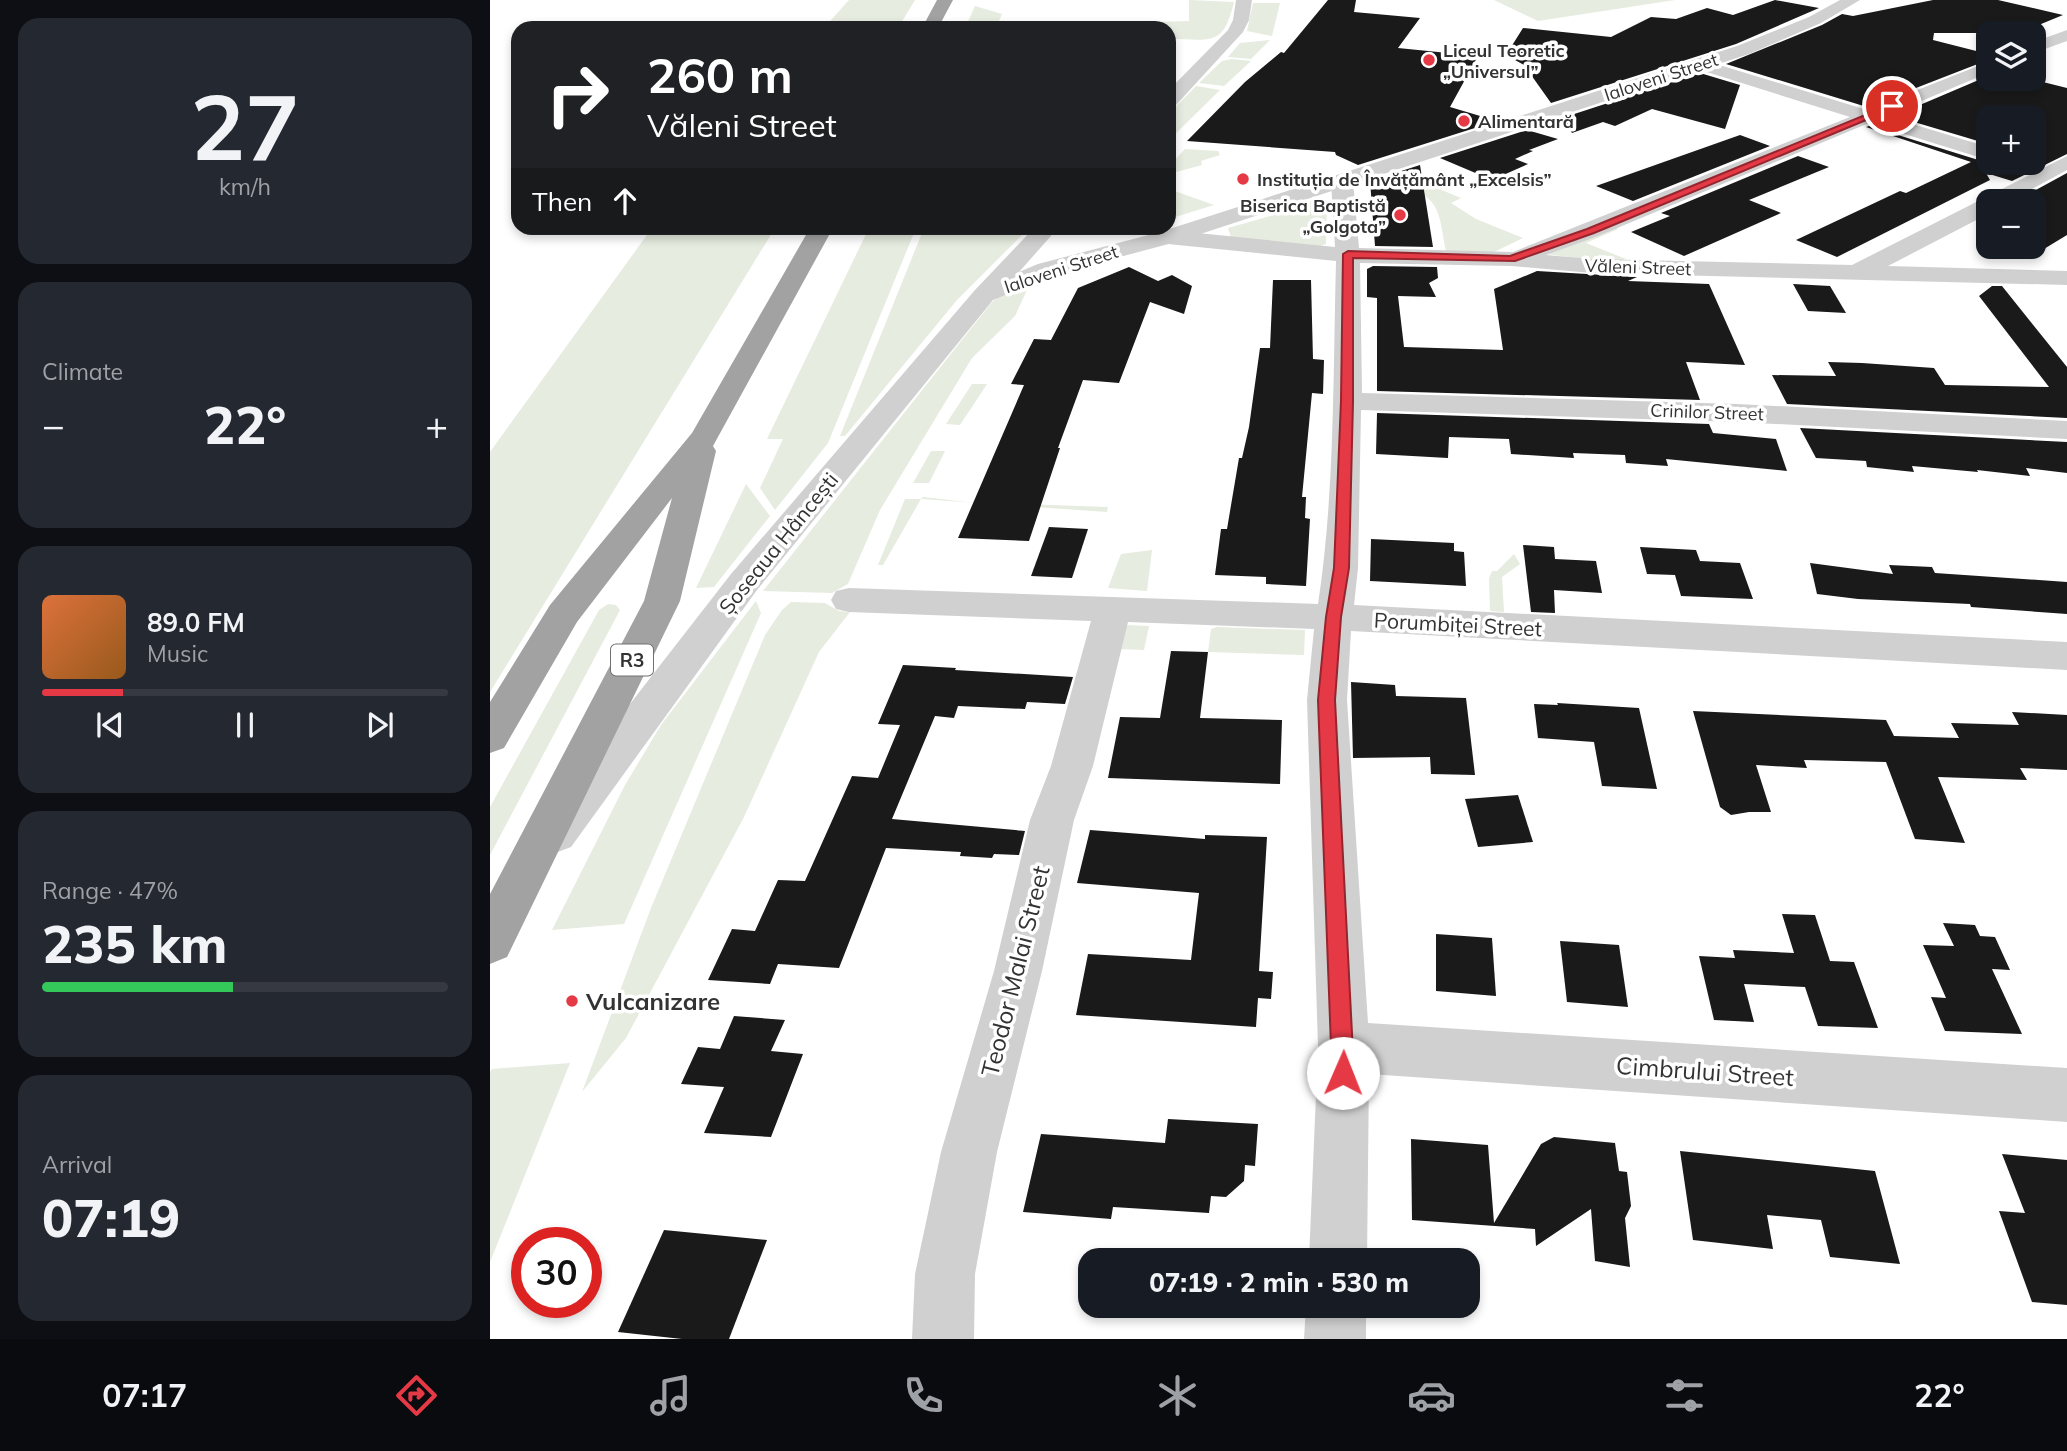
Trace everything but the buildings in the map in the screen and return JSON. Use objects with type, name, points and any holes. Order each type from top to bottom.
[{"type":"highway","points":[[934,21],[945,0]]},
{"type":"highway","name":"Șoseaua Hâncești","points":[[490,737],[563,614],[705,436],[817,235]]},
{"type":"highway","name":"Șoseaua Hâncești","points":[[490,942],[662,601],[705,436]]},
{"type":"street","points":[[1176,94],[1235,32],[1241,20],[1244,0]]},
{"type":"street","name":"Ialoveni Street","points":[[1176,234],[1700,64],[1785,33],[1852,0]]},
{"type":"street","points":[[2046,43],[2067,35]]},
{"type":"street","points":[[1700,64],[1976,149]]},
{"type":"street","points":[[1511,259],[1590,231],[1976,71]]},
{"type":"street","points":[[2020,189],[2060,171]]},
{"type":"street","points":[[1338,1248],[1344,1047],[1327,700],[1341,568],[1347,401],[1348,254],[1342,181]]},
{"type":"street","points":[[1854,274],[1976,211]]},
{"type":"street","name":"Șoseaua Hâncești","points":[[526,872],[744,582],[984,295],[1040,235]]},
{"type":"street","name":"Ialoveni Street","points":[[984,295],[1047,269],[1174,235]]},
{"type":"street","name":"Văleni Street","points":[[1168,237],[1348,254],[1511,259],[1592,266],[2067,278]]},
{"type":"street","name":"Crinilor Street","points":[[1347,401],[1751,414],[2067,430]]},
{"type":"street","name":"Porumbiței Street","points":[[849,600],[1334,617],[2067,656]]},
{"type":"street","name":"Teodor Malai Street","points":[[943,1339],[945,1273],[969,1152],[1018,971],[1052,820],[1072,766],[1113,609]]},
{"type":"street","name":"Cimbrului Street","points":[[1344,1047],[2067,1094]]},
{"type":"street","points":[[1335,1339],[1336,1318]]},
{"type":"shaded area","points":[[849,0],[915,0],[902,21],[830,21]]},
{"type":"shaded area","points":[[1189,0],[1234,2],[1225,27],[1213,38],[1176,39],[1176,21],[1189,21]]},
{"type":"shaded area","points":[[1494,0],[1675,0],[1538,21]]},
{"type":"shaded area","points":[[1253,3],[1280,3],[1272,36],[1247,31]]},
{"type":"shaded area","points":[[975,6],[1002,14],[999,21],[968,21]]},
{"type":"shaded area","points":[[1270,40],[1251,59],[1228,57],[1240,43]]},
{"type":"shaded area","points":[[1222,61],[1251,61],[1224,86],[1199,83]]},
{"type":"shaded area","points":[[1196,86],[1220,90],[1176,133],[1176,107]]},
{"type":"shaded area","points":[[1185,149],[1218,151],[1220,155],[1201,161],[1202,165],[1176,172],[1176,159]]},
{"type":"shaded area","points":[[1395,171],[1461,198],[1451,203],[1476,219],[1523,238],[1494,252],[1446,251],[1439,216],[1430,200],[1411,191],[1363,185]]},
{"type":"shaded area","points":[[1176,191],[1214,205],[1176,217]]},
{"type":"shaded area","points":[[1320,198],[1327,201],[1326,244],[1320,246],[1231,237],[1228,228]]},
{"type":"shaded area","points":[[1614,226],[1618,229],[1586,243],[1626,259],[1616,263],[1546,254]]},
{"type":"shaded area","points":[[647,235],[771,235],[490,692],[490,452]]},
{"type":"shaded area","points":[[866,235],[913,235],[828,443],[775,510],[760,488],[783,439],[767,439]]},
{"type":"shaded area","points":[[921,235],[1022,235],[957,300],[845,436],[840,436]]},
{"type":"shaded area","points":[[1032,279],[1015,316],[972,358],[880,510],[848,584],[832,593],[763,591],[992,302],[1008,289]]},
{"type":"shaded area","points":[[972,384],[987,384],[960,425],[946,424]]},
{"type":"shaded area","points":[[931,451],[945,451],[929,483],[913,483]]},
{"type":"shaded area","points":[[746,484],[770,516],[714,587],[696,588]]},
{"type":"shaded area","points":[[923,497],[967,502],[1108,507],[1107,512],[921,499]]},
{"type":"shaded area","points":[[905,499],[921,499],[883,565],[878,565]]},
{"type":"shaded area","points":[[1152,550],[1147,591],[1108,588],[1121,554]]},
{"type":"shaded area","points":[[1514,554],[1520,564],[1502,577],[1504,612],[1490,611],[1489,578],[1492,571],[1497,571]]},
{"type":"shaded area","points":[[756,601],[761,613],[624,924],[552,930],[625,785],[661,725]]},
{"type":"shaded area","points":[[791,602],[825,603],[839,611],[850,612],[819,652],[744,817],[626,1038],[582,1092],[651,908],[765,635],[782,610]]},
{"type":"shaded area","points":[[608,604],[616,605],[620,610],[490,855],[490,807],[599,610]]},
{"type":"shaded area","points":[[1126,625],[1149,626],[1144,650],[1118,649]]},
{"type":"shaded area","points":[[1211,629],[1305,630],[1304,655],[1208,652]]},
{"type":"shaded area","points":[[570,1063],[490,1262],[490,1072],[492,1069]]},
{"type":"place","name":"Liceul Teoretic „Universul”","points":[[1429,60]]},
{"type":"place","name":"Alimentară","points":[[1464,121]]},
{"type":"place","name":"Instituția de Învățământ „Excelsis”","points":[[1243,179]]},
{"type":"place","name":"Biserica Baptistă „Golgota”","points":[[1400,215]]},
{"type":"place","name":"Vulcanizare","points":[[572,1001]]},
{"type":"route","points":[[1343,1073],[1344,1047],[1327,700],[1341,568],[1347,401],[1348,254],[1511,259],[1590,231],[1892,106]]}]
